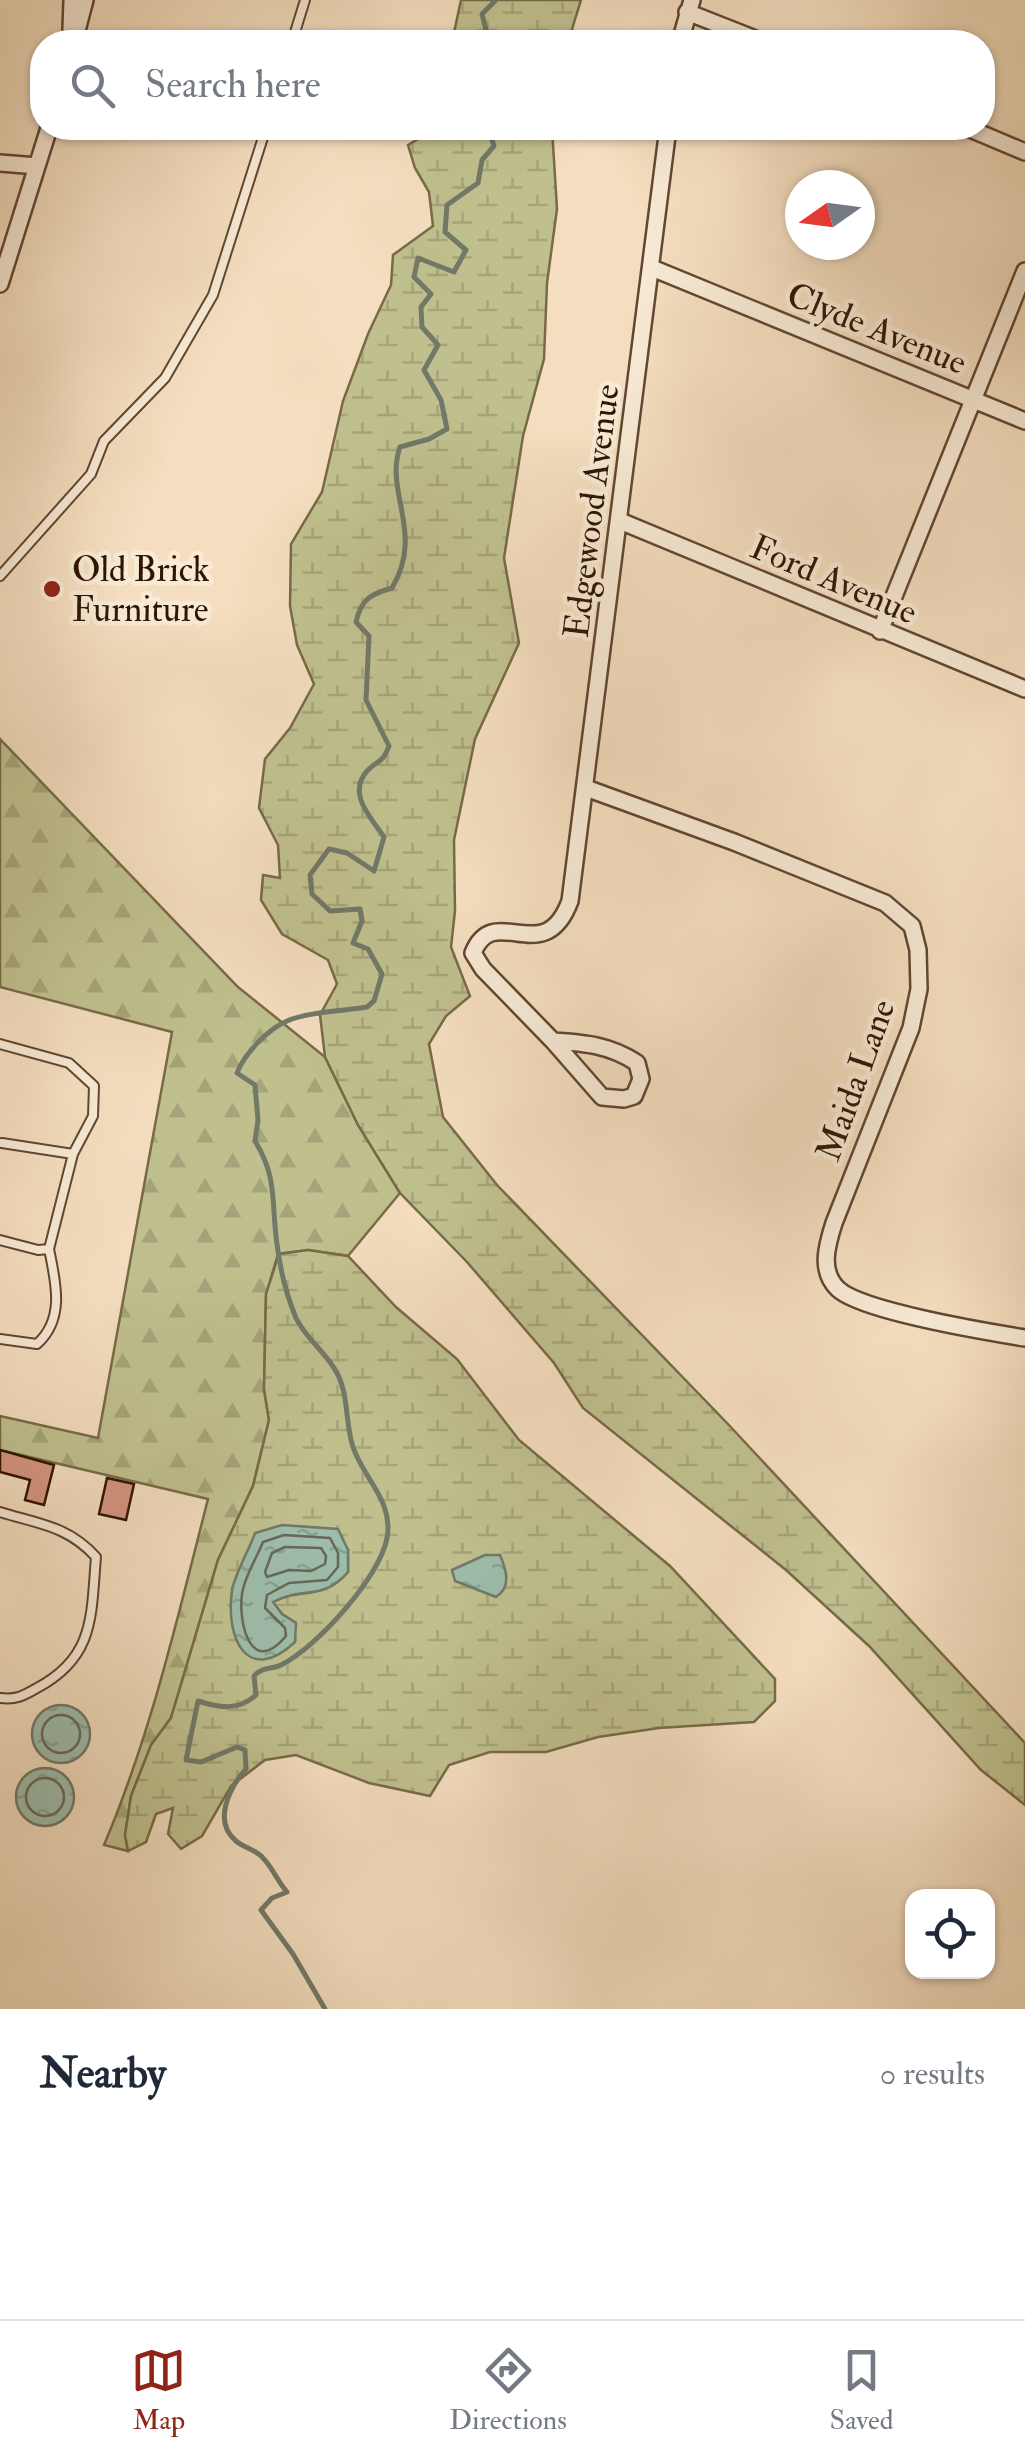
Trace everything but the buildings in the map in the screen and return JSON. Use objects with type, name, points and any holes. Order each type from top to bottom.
[{"type":"street","points":[[72,0],[72,30]]},
{"type":"street","points":[[76,30],[85,0]]},
{"type":"street","points":[[689,6],[738,30]]},
{"type":"street","points":[[995,139],[1025,152]]},
{"type":"street","points":[[0,284],[46,140]]},
{"type":"street","name":"Edgewood Avenue","points":[[553,1041],[483,969],[473,953],[479,939],[488,933],[541,936],[554,930],[570,902],[667,140]]},
{"type":"street","points":[[0,164],[38,166]]},
{"type":"street","name":"Clyde Avenue","points":[[652,268],[1025,421]]},
{"type":"street","points":[[880,631],[1025,271]]},
{"type":"street","name":"Ford Avenue","points":[[620,521],[1025,689]]},
{"type":"street","name":"Maida Lane","points":[[586,788],[885,903],[912,926],[918,950],[919,988],[912,1028],[834,1223],[825,1251],[828,1272],[836,1288],[859,1303],[1025,1338]]},
{"type":"street","points":[[553,1041],[595,1044],[620,1051],[637,1063],[641,1079],[634,1096],[624,1100],[602,1097],[553,1041]]},
{"type":"lane","points":[[296,30],[305,0]]},
{"type":"lane","points":[[0,576],[91,474],[104,442],[165,378],[213,295],[262,140]]},
{"type":"lane","points":[[0,1044],[69,1064],[94,1086],[94,1116],[73,1154],[50,1249],[59,1296],[49,1333],[37,1344],[0,1339]]},
{"type":"lane","points":[[0,1154],[1,1141],[73,1154]]},
{"type":"lane","points":[[0,1240],[38,1250],[50,1249]]},
{"type":"lane","points":[[0,1512],[80,1539],[96,1558],[91,1623],[79,1656],[58,1677],[15,1700],[0,1698]]},
{"type":"green space","points":[[461,0],[581,0],[572,30],[455,30]]},
{"type":"green space","points":[[416,140],[553,140],[557,209],[547,283],[544,359],[523,436],[504,558],[519,643],[475,739],[454,840],[451,947],[470,996],[446,1016],[429,1044],[443,1117],[497,1185],[727,1423],[1025,1743],[1025,1805],[981,1770],[869,1646],[786,1570],[583,1408],[554,1363],[467,1262],[400,1193],[358,1125],[325,1057],[320,1015],[337,984],[328,960],[282,934],[261,900],[263,875],[280,878],[278,845],[259,808],[265,759],[290,728],[314,684],[297,645],[290,606],[291,544],[322,492],[343,401],[391,285],[393,255],[433,226],[429,192],[408,145]]},
{"type":"green space","points":[[0,739],[238,987],[325,1057],[358,1125],[400,1193],[348,1256],[308,1250],[278,1254],[266,1295],[264,1389],[269,1420],[253,1486],[218,1560],[171,1718],[151,1745],[131,1796],[125,1835],[128,1851],[104,1845],[150,1718],[208,1499],[0,1450],[0,1416],[98,1438],[172,1032],[0,987]]},
{"type":"green space","points":[[308,1250],[348,1256],[396,1307],[457,1359],[519,1440],[670,1566],[775,1679],[775,1701],[754,1722],[659,1728],[598,1737],[546,1752],[490,1752],[449,1765],[430,1796],[369,1783],[296,1755],[265,1760],[231,1786],[202,1836],[181,1849],[168,1834],[173,1808],[156,1814],[146,1842],[128,1851],[125,1835],[131,1796],[151,1745],[171,1718],[218,1560],[253,1486],[269,1420],[264,1389],[266,1294],[279,1254]],"holes":[[[348,1550],[348,1572],[330,1587],[273,1602],[296,1623],[232,1589],[242,1569]]]},
{"type":"water","points":[[282,1525],[338,1529],[348,1550],[348,1572],[329,1587],[273,1602],[296,1623],[295,1642],[279,1654],[253,1658],[236,1640],[231,1609],[233,1585],[255,1533]]},
{"type":"water","points":[[485,1555],[500,1555],[504,1566],[506,1583],[496,1597],[455,1581],[452,1570]]},
{"type":"water","points":[[61,1705],[81,1714],[90,1734],[81,1754],[61,1763],[41,1754],[32,1734],[41,1714]]},
{"type":"water","points":[[45,1768],[65,1777],[74,1797],[65,1817],[45,1826],[25,1817],[16,1797],[25,1777]]},
{"type":"waterway","points":[[486,30],[482,14],[496,0]]},
{"type":"waterway","points":[[325,2009],[261,1910],[272,1898],[287,1892],[263,1858],[236,1841],[225,1824],[229,1794],[246,1769],[245,1750],[237,1747],[201,1762],[186,1760],[198,1701],[228,1707],[256,1695],[254,1676],[296,1656],[329,1627],[360,1591],[382,1554],[388,1525],[382,1501],[353,1447],[341,1382],[300,1326],[289,1300],[278,1253],[270,1179],[255,1141],[255,1085],[237,1073],[258,1043],[287,1021],[367,1007],[374,1001],[382,974],[368,949],[353,943],[362,921],[360,909],[330,911],[312,894],[310,875],[329,849],[347,853],[374,871],[384,837],[367,814],[360,796],[362,779],[389,746],[366,700],[369,636],[356,622],[364,603],[392,588],[401,568],[405,531],[396,464],[400,447],[447,429],[441,400],[424,370],[438,345],[422,327],[421,307],[431,294],[414,277],[418,258],[454,272],[466,250],[445,232],[447,205],[478,183],[482,160],[494,146],[492,140]]},
{"type":"place","name":"Old Brick Furniture","points":[[52,589]]}]
